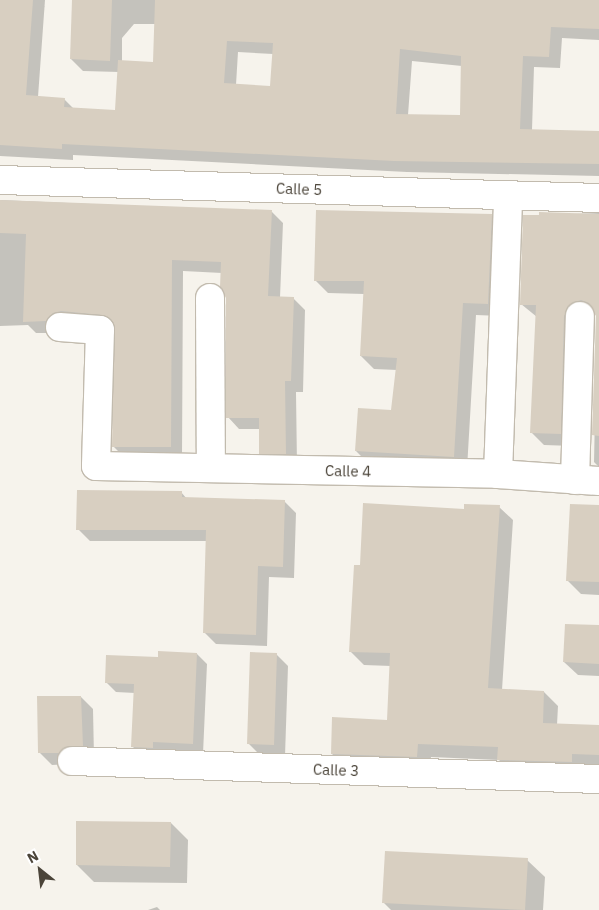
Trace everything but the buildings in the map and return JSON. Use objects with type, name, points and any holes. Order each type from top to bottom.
[{"type":"street","name":"Calle 5","points":[[0,180],[599,198]]},
{"type":"street","points":[[498,474],[508,196]]},
{"type":"street","points":[[210,298],[210,468]]},
{"type":"street","points":[[580,316],[587,480]]},
{"type":"street","name":"Calle 4","points":[[60,327],[100,330],[96,466],[498,474],[587,480]]},
{"type":"street","name":"Calle 3","points":[[72,761],[599,780]]}]
